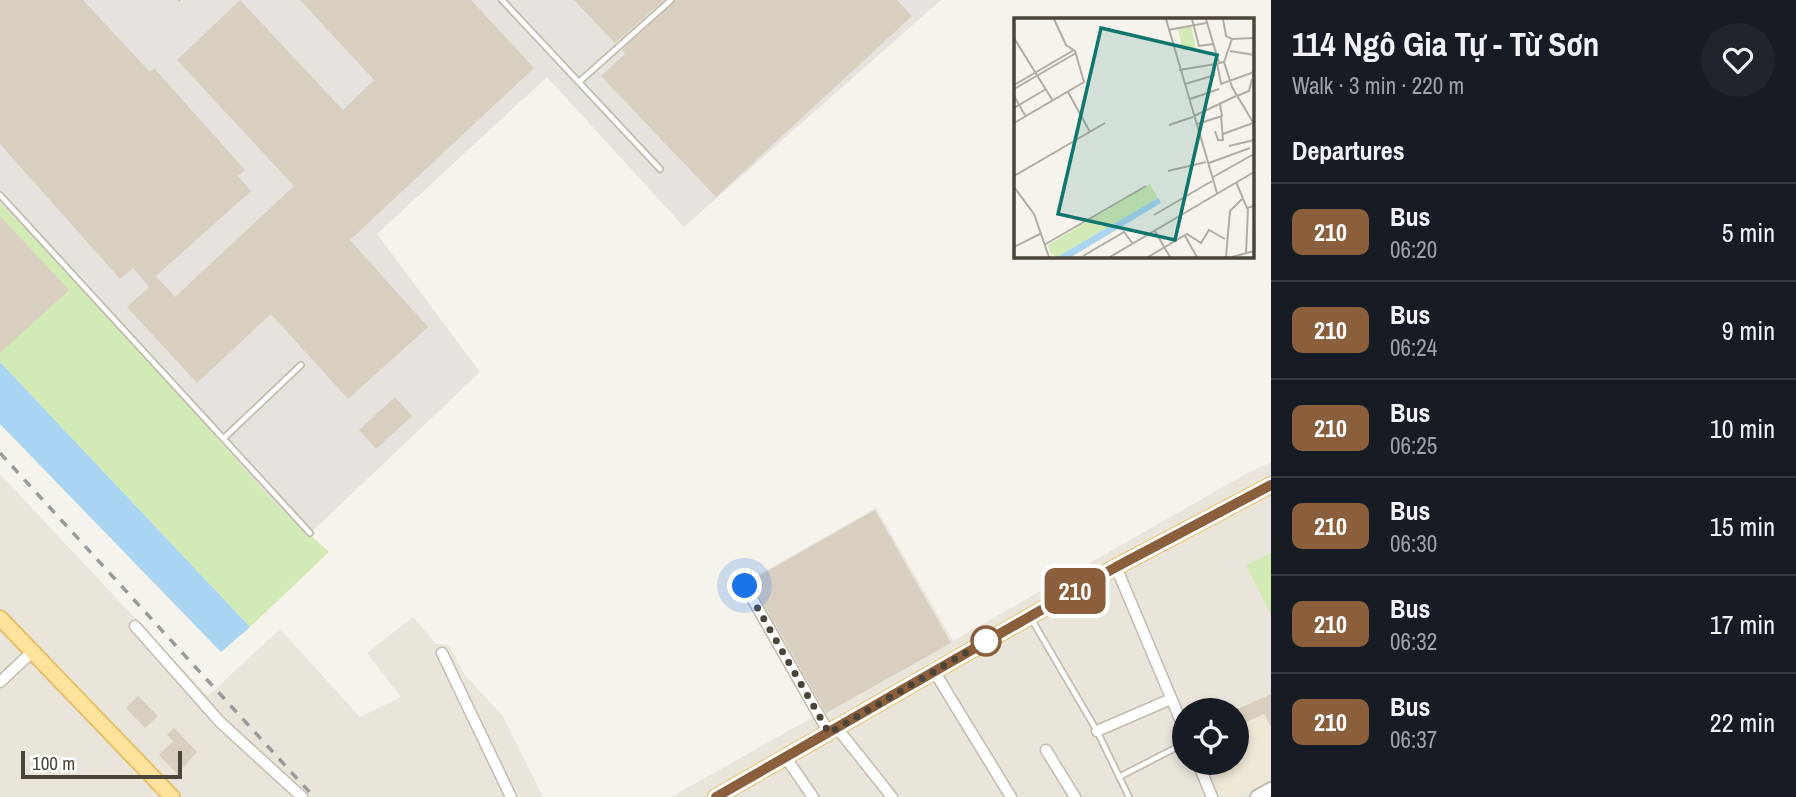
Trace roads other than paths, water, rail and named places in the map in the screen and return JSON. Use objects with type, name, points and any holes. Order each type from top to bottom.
[{"type":"main road","points":[[716,797],[1116,567],[1271,485]]},
{"type":"main road","points":[[0,618],[172,797]]},
{"type":"street","points":[[1097,731],[1171,699],[1116,567]]},
{"type":"street","points":[[745,586],[833,731],[892,797]]},
{"type":"street","points":[[135,626],[220,722],[302,797]]},
{"type":"street","points":[[0,682],[32,652]]},
{"type":"street","points":[[442,653],[511,797]]},
{"type":"street","points":[[934,671],[1011,797]]},
{"type":"street","points":[[1046,750],[1075,797]]},
{"type":"street","points":[[786,758],[813,797]]},
{"type":"street","points":[[1203,775],[1213,797]]},
{"type":"street","points":[[1257,797],[1271,789]]},
{"type":"lane","points":[[502,0],[660,169]]},
{"type":"lane","points":[[579,82],[671,0]]},
{"type":"lane","points":[[0,195],[310,533]]},
{"type":"lane","points":[[224,438],[301,365]]},
{"type":"lane","points":[[1030,616],[1097,731],[1129,797]]},
{"type":"lane","points":[[1119,777],[1172,750]]},
{"type":"water","points":[[0,362],[250,627],[221,652],[0,424]]},
{"type":"railway","points":[[0,453],[314,797]]}]
